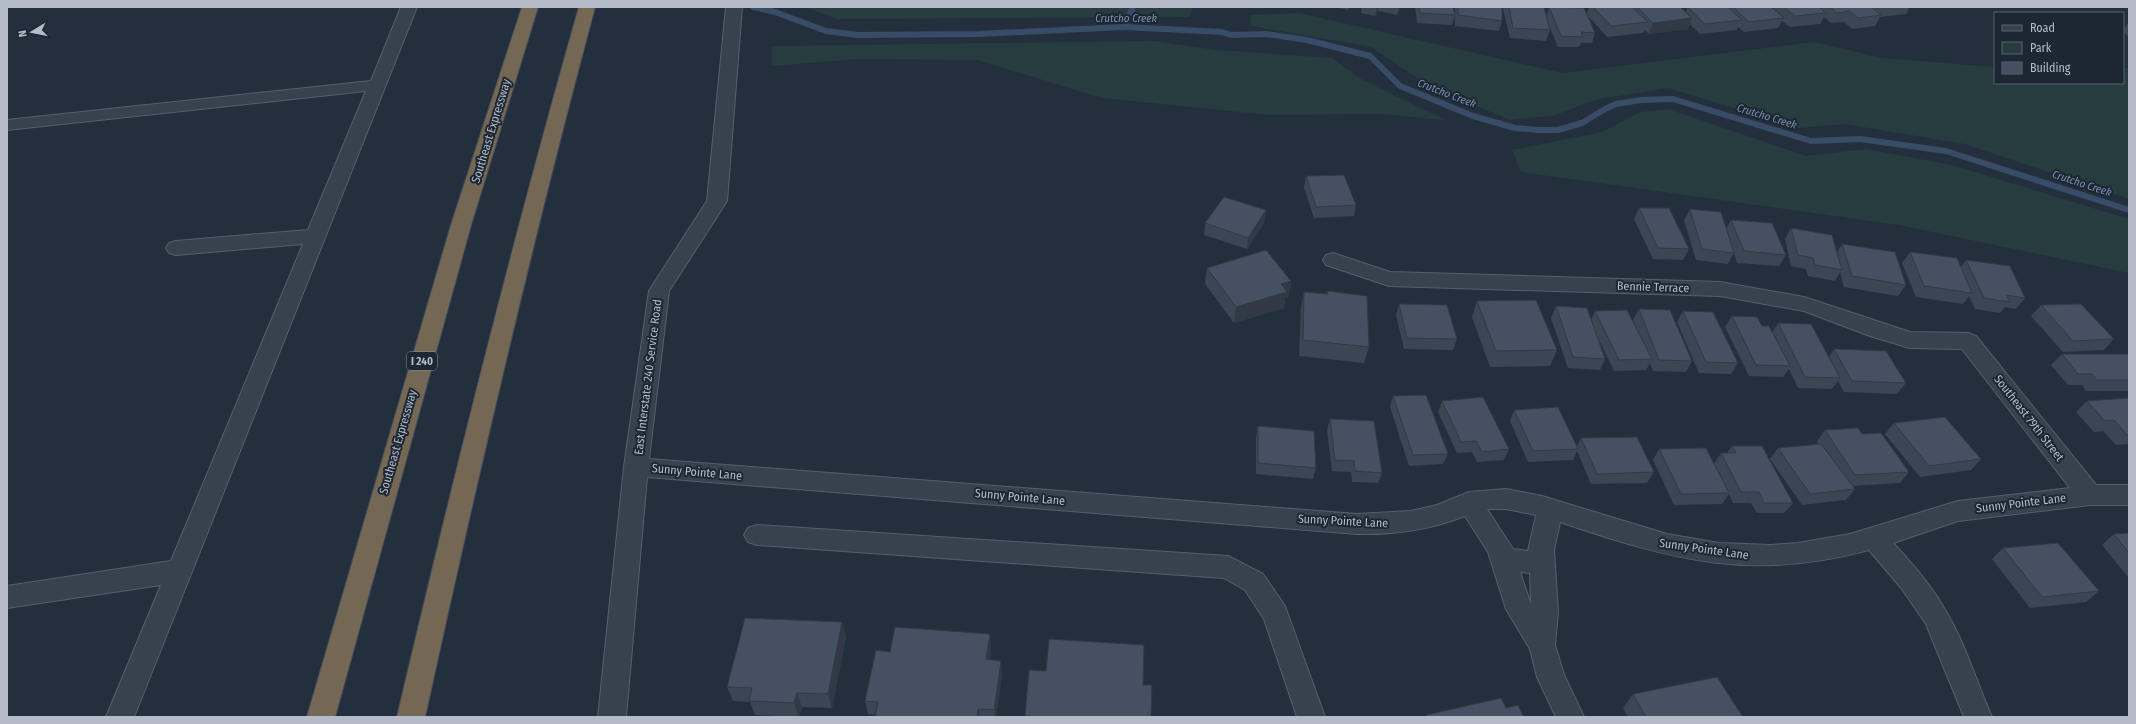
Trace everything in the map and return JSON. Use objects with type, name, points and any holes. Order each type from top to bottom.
[{"type":"highway","name":"Southeast Expressway","points":[[321,717],[459,232],[530,7]]},
{"type":"highway","points":[[411,717],[449,550],[519,260],[587,7]]},
{"type":"street","points":[[120,717],[178,571],[409,7]]},
{"type":"street","name":"East Interstate 240 Service Road","points":[[612,717],[636,467],[659,291],[717,201],[734,7]]},
{"type":"street","points":[[7,125],[377,85]]},
{"type":"street","points":[[176,248],[315,236]]},
{"type":"street","name":"Bennie Terrace","points":[[1333,260],[1388,279],[1720,288],[1804,304],[1828,311],[1878,331],[1910,340],[1968,341]]},
{"type":"street","name":"Southeast 79th Street","points":[[1968,341],[2090,495]]},
{"type":"street","name":"Sunny Pointe Lane","points":[[636,467],[1357,524],[1387,525],[1429,518],[1468,502],[1505,499],[1550,509],[1616,531],[1668,546],[1748,556],[1779,556],[1811,552],[1874,539],[1941,515],[1958,511],[2090,495],[2129,495]]},
{"type":"street","points":[[1468,502],[1500,549],[1519,609],[1542,645],[1552,677],[1570,717]]},
{"type":"street","points":[[1542,645],[1545,612],[1541,550],[1550,509]]},
{"type":"street","points":[[757,535],[1228,567],[1254,582],[1276,614],[1311,717]]},
{"type":"street","points":[[1874,539],[1924,596],[1943,629],[1966,692],[1978,717]]},
{"type":"street","points":[[1503,559],[1542,563]]},
{"type":"street","points":[[7,597],[178,571]]},
{"type":"green space","points":[[805,7],[1193,7],[1189,17],[837,19]]},
{"type":"green space","points":[[1299,13],[1562,73],[1814,42],[1882,58],[1994,67],[1994,84],[2124,84],[2124,68],[2129,68],[2129,199],[1965,144],[1845,124],[1799,128],[1668,88],[1594,100],[1556,115],[1510,120],[1431,87],[1371,47],[1251,26],[1250,15]]},
{"type":"green space","points":[[1154,41],[1216,50],[1332,58],[1361,79],[1445,120],[1382,114],[1269,115],[1102,98],[977,60],[858,59],[772,66],[772,46]]},
{"type":"green space","points":[[1668,109],[1806,156],[1866,149],[1952,165],[2129,219],[2129,273],[1899,225],[1521,172],[1512,150],[1602,132],[1640,112]]},
{"type":"building","points":[[1419,7],[1453,7],[1455,15],[1420,13]]},
{"type":"building","points":[[1458,7],[1502,7],[1502,21],[1458,15]]},
{"type":"building","points":[[1509,7],[1544,7],[1550,30],[1513,28]]},
{"type":"building","points":[[1549,7],[1584,8],[1595,33],[1581,32],[1583,37],[1561,36]]},
{"type":"building","points":[[1593,7],[1632,7],[1648,22],[1611,26]]},
{"type":"building","points":[[1637,7],[1680,7],[1692,18],[1653,23]]},
{"type":"building","points":[[1688,7],[1728,7],[1742,20],[1705,24]]},
{"type":"building","points":[[1733,7],[1771,7],[1784,18],[1749,22]]},
{"type":"building","points":[[1784,7],[1819,7],[1826,13],[1795,16]]},
{"type":"building","points":[[1830,7],[1871,7],[1881,15],[1858,18],[1849,11],[1837,13]]},
{"type":"building","points":[[1344,175],[1356,205],[1316,207],[1306,176]]},
{"type":"building","points":[[1224,197],[1266,210],[1248,238],[1205,223]]},
{"type":"building","points":[[1639,208],[1669,208],[1689,249],[1658,248]]},
{"type":"building","points":[[1690,209],[1721,212],[1734,253],[1702,249]]},
{"type":"building","points":[[1731,220],[1772,223],[1786,255],[1744,251]]},
{"type":"building","points":[[1791,228],[1832,235],[1842,270],[1815,265],[1813,258],[1798,255]]},
{"type":"building","points":[[1842,244],[1895,252],[1906,285],[1852,276]]},
{"type":"building","points":[[1266,250],[1291,281],[1281,284],[1287,292],[1236,307],[1207,268]]},
{"type":"building","points":[[1910,252],[1957,258],[1972,293],[1924,286]]},
{"type":"building","points":[[1966,260],[2010,266],[2025,298],[2006,295],[2010,302],[1984,298]]},
{"type":"building","points":[[1327,291],[1367,296],[1369,347],[1303,340],[1304,292],[1328,294]]},
{"type":"building","points":[[1536,300],[1557,350],[1496,351],[1477,301]]},
{"type":"building","points":[[1399,304],[1447,305],[1457,339],[1407,338]]},
{"type":"building","points":[[2081,304],[2114,339],[2073,341],[2041,305]]},
{"type":"building","points":[[1556,306],[1587,308],[1605,359],[1573,357]]},
{"type":"building","points":[[1639,309],[1670,310],[1692,361],[1659,360]]},
{"type":"building","points":[[1627,310],[1652,359],[1619,360],[1595,311]]},
{"type":"building","points":[[1683,311],[1713,312],[1738,363],[1706,362]]},
{"type":"building","points":[[1732,316],[1757,317],[1762,326],[1769,326],[1790,366],[1756,365]]},
{"type":"building","points":[[1778,323],[1811,324],[1840,378],[1805,377]]},
{"type":"building","points":[[1834,349],[1886,351],[1906,383],[1852,381]]},
{"type":"building","points":[[2062,354],[2129,354],[2129,380],[2097,380],[2092,374],[2078,374]]},
{"type":"building","points":[[1426,395],[1448,454],[1413,455],[1393,396]]},
{"type":"building","points":[[1483,397],[1509,449],[1482,452],[1476,441],[1461,442],[1442,401]]},
{"type":"building","points":[[2129,398],[2129,434],[2127,435],[2114,420],[2105,421],[2087,401]]},
{"type":"building","points":[[1558,407],[1578,449],[1533,451],[1514,410]]},
{"type":"building","points":[[1945,417],[1981,459],[1929,466],[1894,423]]},
{"type":"building","points":[[1330,419],[1374,421],[1382,473],[1355,471],[1354,461],[1335,460]]},
{"type":"building","points":[[1258,426],[1314,431],[1316,468],[1258,463]]},
{"type":"building","points":[[1858,428],[1862,434],[1881,433],[1909,472],[1855,475],[1825,430]]},
{"type":"building","points":[[1637,437],[1654,472],[1597,474],[1581,438]]},
{"type":"building","points":[[1821,444],[1855,489],[1810,494],[1778,448]]},
{"type":"building","points":[[1732,446],[1762,446],[1793,503],[1764,503],[1759,492],[1741,492],[1721,453],[1736,453]]},
{"type":"building","points":[[1706,448],[1729,493],[1681,494],[1659,449]]},
{"type":"building","points":[[2129,533],[2129,553],[2114,534]]},
{"type":"building","points":[[2058,543],[2099,591],[2042,597],[2003,548]]},
{"type":"building","points":[[745,618],[842,622],[828,694],[797,693],[794,703],[749,701],[752,688],[727,687]]},
{"type":"building","points":[[895,627],[990,634],[986,659],[1001,661],[994,710],[978,709],[977,717],[875,717],[878,702],[865,701],[876,650],[890,652]]},
{"type":"building","points":[[1049,639],[1144,645],[1143,685],[1152,685],[1151,717],[1025,716],[1029,670],[1046,671]]},
{"type":"building","points":[[1717,677],[1743,717],[1646,717],[1633,694]]},
{"type":"building","points":[[1501,698],[1506,708],[1518,705],[1524,717],[1427,717],[1426,715]]},
{"type":"waterway","name":"Crutcho Creek","points":[[753,7],[775,12],[826,31],[858,35],[979,34],[1124,27]]},
{"type":"waterway","points":[[1124,27],[1133,7]]},
{"type":"waterway","name":"Crutcho Creek","points":[[1124,27],[1222,32],[1231,35],[1266,34],[1307,40],[1370,56],[1400,86],[1473,116],[1515,128],[1558,130],[1582,123],[1616,104],[1641,100],[1673,99],[1811,141],[1860,139],[1946,151],[2129,210]]}]
